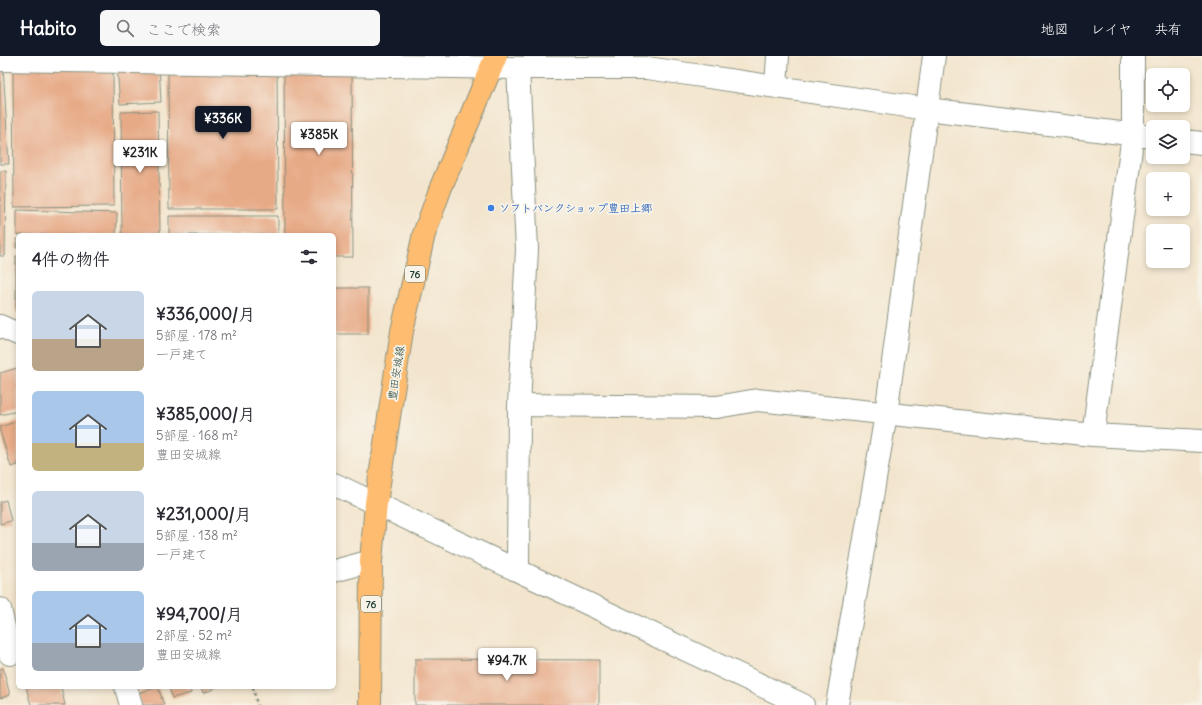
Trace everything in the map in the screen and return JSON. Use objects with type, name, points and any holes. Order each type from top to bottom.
[{"type":"main road","name":"豊田安城線","points":[[370,705],[371,561],[376,503],[402,330],[424,234],[441,187],[493,62]]},
{"type":"street","points":[[776,86],[778,56]]},
{"type":"street","points":[[837,705],[886,414],[934,56]]},
{"type":"street","points":[[1093,434],[1143,136],[1133,56]]},
{"type":"street","points":[[0,60],[493,62],[518,68],[647,68],[927,109],[1143,136]]},
{"type":"street","points":[[518,68],[527,249],[519,405],[518,570]]},
{"type":"street","points":[[1190,142],[1202,143]]},
{"type":"street","points":[[0,326],[16,333]]},
{"type":"street","points":[[519,405],[717,407],[757,400],[1093,434],[1202,441]]},
{"type":"street","points":[[336,485],[804,705]]},
{"type":"street","points":[[336,570],[371,561]]},
{"type":"street","points":[[0,609],[9,654]]},
{"type":"street","points":[[127,689],[131,705]]},
{"type":"path","points":[[253,689],[257,705]]},
{"type":"building","points":[[159,64],[161,102],[120,104],[117,67]]},
{"type":"building","points":[[0,67],[3,67],[9,164],[0,164]]},
{"type":"building","points":[[113,67],[114,206],[14,207],[13,68]]},
{"type":"building","points":[[277,70],[278,209],[169,209],[168,71]]},
{"type":"building","points":[[284,70],[352,70],[353,257],[336,257],[336,233],[285,233]]},
{"type":"building","points":[[158,111],[160,233],[122,233],[121,112]]},
{"type":"building","points":[[0,171],[6,171],[5,256],[0,256]]},
{"type":"building","points":[[17,210],[117,213],[116,233],[17,233]]},
{"type":"building","points":[[169,216],[278,216],[278,233],[169,233]]},
{"type":"building","points":[[336,288],[368,288],[368,334],[336,334]]},
{"type":"building","points":[[16,369],[16,411],[0,415],[0,373]]},
{"type":"building","points":[[16,422],[16,466],[11,467],[0,427]]},
{"type":"building","points":[[6,500],[11,521],[0,524],[0,502]]},
{"type":"building","points":[[415,659],[599,660],[599,705],[415,705]]},
{"type":"building","points":[[3,668],[10,695],[0,698],[0,669]]},
{"type":"building","points":[[27,689],[61,689],[65,705],[31,705]]},
{"type":"building","points":[[151,689],[159,689],[164,705],[142,705],[138,693]]},
{"type":"building","points":[[170,689],[190,689],[191,693],[172,698]]},
{"type":"building","points":[[202,689],[214,689],[203,693]]},
{"type":"place","name":"ソフトバンクショップ豊田上郷","points":[[491,208]]}]
